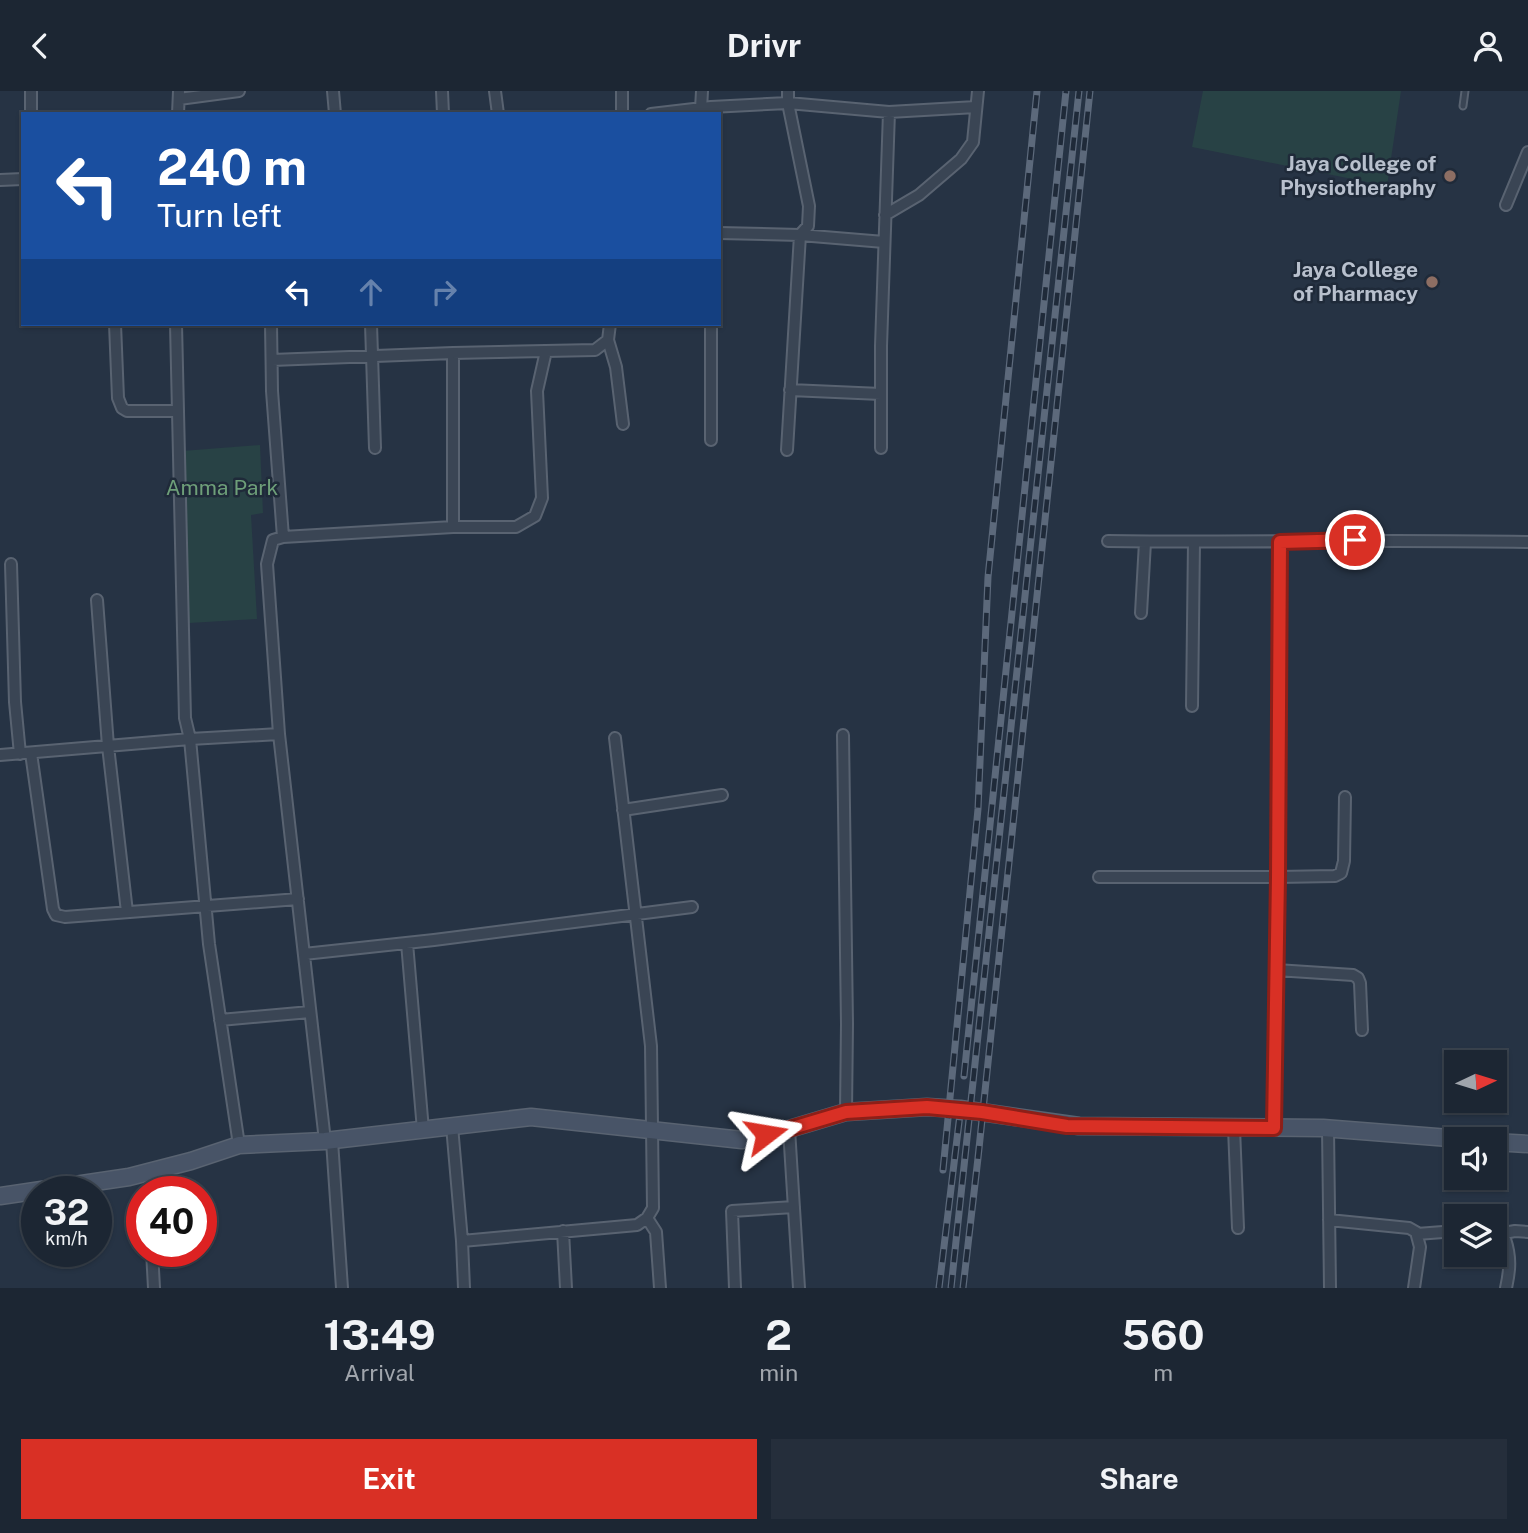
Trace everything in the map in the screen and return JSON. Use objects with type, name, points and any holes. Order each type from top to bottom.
[{"type":"street","points":[[31,91],[31,112]]},
{"type":"street","points":[[179,95],[239,91]]},
{"type":"street","points":[[333,91],[335,112]]},
{"type":"street","points":[[442,91],[443,112]]},
{"type":"street","points":[[495,91],[498,112]]},
{"type":"street","points":[[621,91],[622,112]]},
{"type":"street","points":[[702,91],[708,110]]},
{"type":"street","points":[[786,450],[800,235],[808,226],[809,206],[788,103],[788,91]]},
{"type":"street","points":[[885,215],[919,195],[961,159],[973,142],[978,91]]},
{"type":"street","points":[[680,112],[788,103],[888,112],[976,107]]},
{"type":"street","points":[[881,448],[888,112]]},
{"type":"street","points":[[1506,205],[1528,152]]},
{"type":"street","points":[[0,180],[21,180]]},
{"type":"street","points":[[721,233],[800,235],[884,242]]},
{"type":"street","points":[[115,326],[118,398],[122,408],[127,411],[178,411]]},
{"type":"street","points":[[176,326],[185,718],[190,739],[209,944],[239,1145]]},
{"type":"street","points":[[271,326],[272,391],[283,537]]},
{"type":"street","points":[[371,326],[375,448]]},
{"type":"street","points":[[610,326],[608,340],[616,367],[623,424]]},
{"type":"street","points":[[711,326],[711,440]]},
{"type":"street","points":[[272,360],[595,350],[608,340]]},
{"type":"street","points":[[342,1288],[328,1141],[310,1012],[279,734],[267,564],[273,540],[283,537],[453,527],[516,527],[535,516],[542,498],[537,391],[546,351]]},
{"type":"street","points":[[453,353],[453,527]]},
{"type":"street","points":[[790,390],[881,394]]},
{"type":"street","points":[[1108,541],[1528,542]]},
{"type":"street","points":[[1141,613],[1145,541]]},
{"type":"street","points":[[1192,706],[1194,542]]},
{"type":"street","points":[[1274,1128],[1280,542]]},
{"type":"street","points":[[10,564],[15,702],[56,915],[65,917],[298,899]]},
{"type":"street","points":[[97,600],[108,746],[127,912]]},
{"type":"street","points":[[0,755],[279,734]]},
{"type":"street","points":[[844,735],[846,1112]]},
{"type":"street","points":[[462,1241],[637,1224],[647,1218],[653,1208],[651,1047],[615,738]]},
{"type":"street","points":[[623,810],[722,795]]},
{"type":"street","points":[[1098,877],[1335,876],[1341,873],[1344,862],[1345,797]]},
{"type":"street","points":[[304,954],[692,907]]},
{"type":"street","points":[[407,943],[423,1130]]},
{"type":"street","points":[[1276,970],[1339,973],[1358,978],[1362,1030]]},
{"type":"street","points":[[220,1020],[310,1012]]},
{"type":"street","points":[[0,1196],[129,1177],[239,1145],[328,1141],[531,1117],[742,1140],[846,1112],[927,1107],[982,1112],[1067,1126],[1328,1129],[1444,1138]]},
{"type":"street","points":[[452,1126],[464,1288]]},
{"type":"street","points":[[1234,1128],[1238,1228]]},
{"type":"street","points":[[789,1129],[799,1288]]},
{"type":"street","points":[[1328,1129],[1330,1288]]},
{"type":"street","points":[[1507,1143],[1528,1145]]},
{"type":"street","points":[[163,1176],[165,1168]]},
{"type":"street","points":[[734,1288],[732,1211],[794,1206]]},
{"type":"street","points":[[647,1218],[656,1232],[660,1288]]},
{"type":"street","points":[[1329,1220],[1416,1231],[1420,1247],[1414,1288]]},
{"type":"street","points":[[562,1231],[566,1288]]},
{"type":"street","points":[[1417,1234],[1444,1232]]},
{"type":"street","points":[[1507,1232],[1528,1232]]},
{"type":"street","points":[[1506,1288],[1510,1269],[1507,1245]]},
{"type":"street","points":[[153,1267],[154,1288]]},
{"type":"lane","points":[[1463,106],[1465,91]]},
{"type":"green space","points":[[1203,91],[1401,91],[1387,186],[1192,147]]},
{"type":"green space","name":"Amma Park","points":[[260,445],[263,513],[251,515],[257,619],[189,623],[182,451]]},
{"type":"railway","points":[[943,1170],[978,809],[988,577],[1037,91]]},
{"type":"railway","points":[[964,1076],[1066,91]]},
{"type":"railway","points":[[951,1288],[1079,91]]},
{"type":"railway","points":[[963,1288],[1090,91]]},
{"type":"railway","points":[[939,1288],[960,1114]]},
{"type":"place","name":"Jaya College of Physiotheraphy","points":[[1450,176]]},
{"type":"place","name":"Jaya College of Pharmacy","points":[[1432,282]]},
{"type":"route","points":[[766,1134],[846,1112],[927,1107],[960,1109],[1067,1126],[1274,1128],[1280,542],[1355,540]]}]
